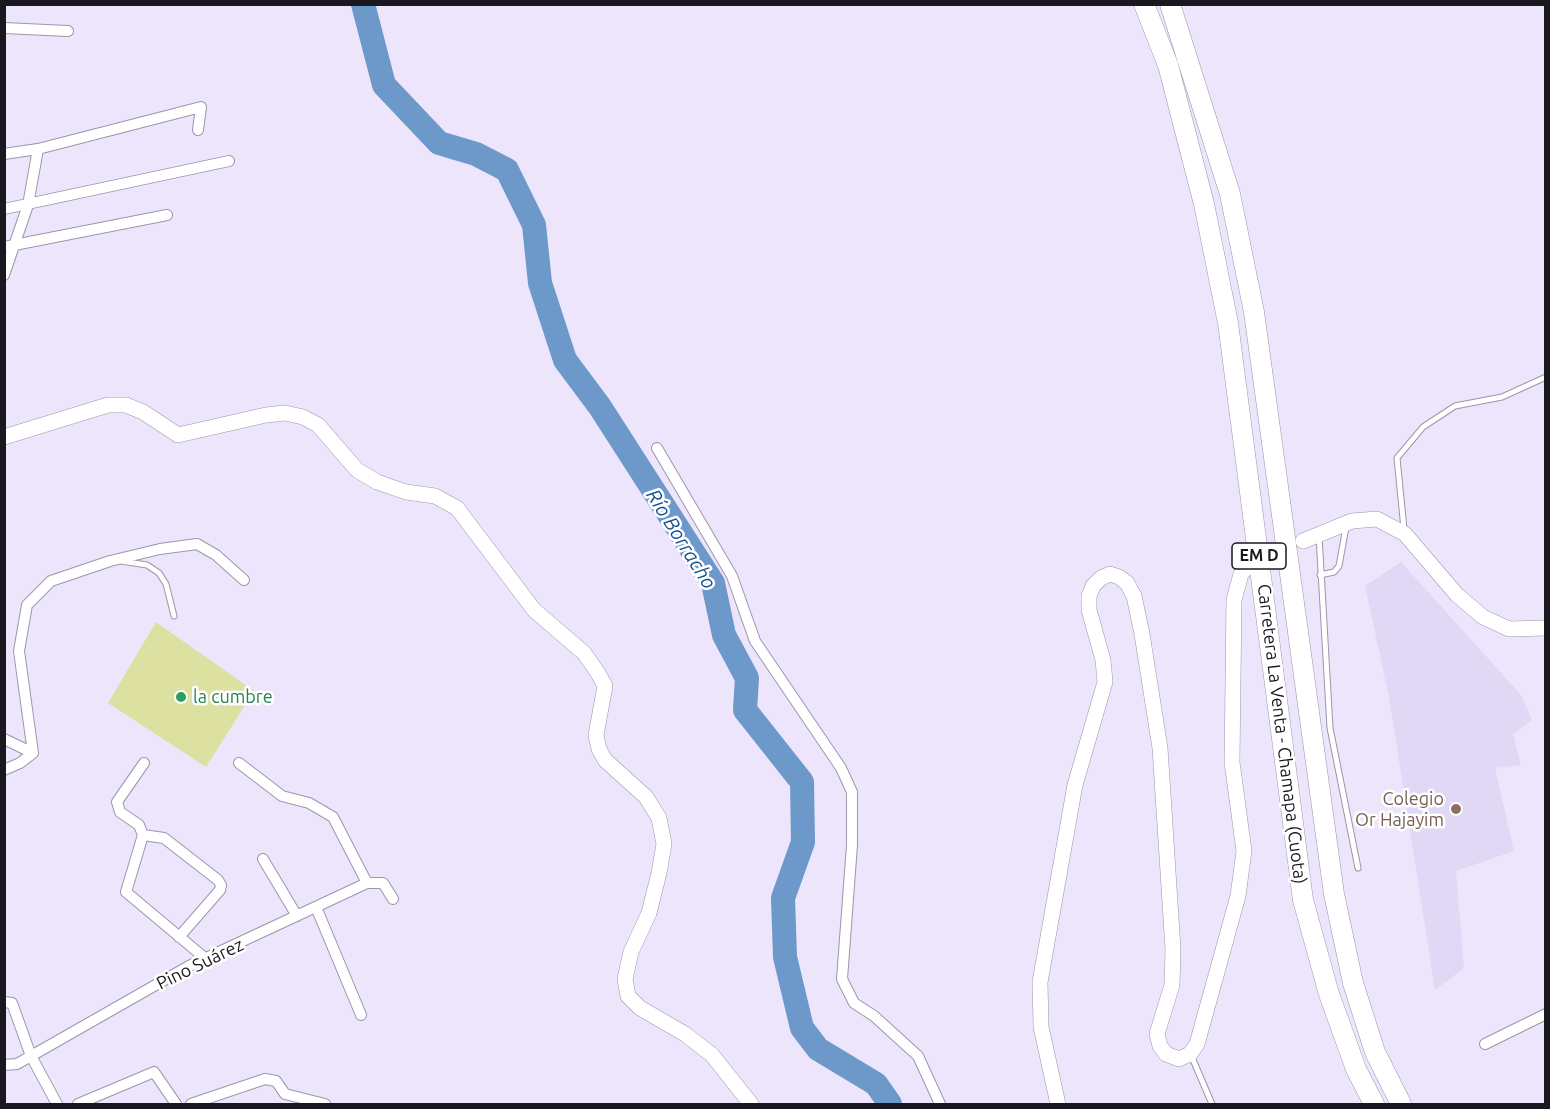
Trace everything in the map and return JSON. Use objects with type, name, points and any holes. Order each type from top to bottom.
[{"type":"highway","name":"Carretera La Venta - Chamapa (Cuota)","points":[[1144,4],[1168,65],[1201,192],[1228,323],[1303,900],[1329,994],[1356,1069],[1374,1104]]},
{"type":"highway","name":"Carretera La Venta - Chamapa (Cuota)","points":[[1170,4],[1230,194],[1254,312],[1334,894],[1356,993],[1375,1052],[1401,1104]]},
{"type":"main road","points":[[4,437],[108,405],[126,405],[143,412],[178,435],[266,415],[285,413],[303,417],[318,425],[357,470],[377,482],[406,492],[435,496],[457,508],[534,610],[584,653],[598,673],[605,686],[596,735],[599,749],[605,760],[646,797],[659,818],[664,844],[659,873],[649,913],[631,952],[625,979],[628,996],[640,1008],[686,1034],[712,1055],[751,1104]]},
{"type":"main road","points":[[1303,541],[1347,523],[1377,519],[1405,534],[1456,595],[1483,617],[1509,630],[1545,628]]},
{"type":"main road","points":[[1058,1104],[1041,1027],[1040,982],[1075,785],[1105,682],[1103,660],[1089,609],[1089,596],[1093,586],[1110,574],[1127,583],[1134,596],[1155,706],[1160,748],[1173,949],[1172,985],[1157,1034],[1166,1054],[1179,1059],[1190,1053],[1197,1044],[1238,897],[1245,851],[1232,762],[1234,600],[1241,574],[1253,561]]},
{"type":"street","points":[[4,28],[68,31]]},
{"type":"street","points":[[4,154],[38,149],[201,107],[198,130]]},
{"type":"street","points":[[4,275],[9,246],[28,205],[38,149]]},
{"type":"street","points":[[4,209],[229,161]]},
{"type":"street","points":[[9,246],[167,215]]},
{"type":"street","points":[[657,448],[732,576],[755,641],[841,768],[852,792],[852,845],[842,980],[855,1003],[918,1056],[940,1104]]},
{"type":"street","points":[[33,753],[29,706],[19,651],[27,605],[51,581],[110,561],[197,544],[216,555],[244,579]]},
{"type":"street","points":[[4,740],[33,753]]},
{"type":"street","points":[[4,770],[20,763],[33,753]]},
{"type":"street","points":[[144,763],[117,802],[117,807],[139,825],[143,835],[126,892],[206,959]]},
{"type":"street","points":[[239,764],[282,796],[309,803],[333,817],[366,883],[383,883],[393,899]]},
{"type":"street","points":[[143,835],[164,838],[221,885],[220,890],[179,937]]},
{"type":"street","points":[[263,859],[297,916]]},
{"type":"street","name":"Pino Suárez","points":[[4,1065],[16,1064],[206,959],[366,883]]},
{"type":"street","points":[[316,907],[361,1015]]},
{"type":"street","points":[[4,1002],[12,1003],[31,1056],[57,1104]]},
{"type":"street","points":[[1485,1044],[1545,1014]]},
{"type":"street","points":[[78,1104],[154,1072],[176,1104]]},
{"type":"street","points":[[191,1104],[215,1101],[265,1079],[276,1081],[285,1094],[325,1104]]},
{"type":"lane","points":[[1405,534],[1396,458],[1423,427],[1455,406],[1502,397],[1545,377]]},
{"type":"lane","points":[[1320,575],[1334,572],[1339,566],[1347,523]]},
{"type":"lane","points":[[1319,534],[1330,728],[1358,868]]},
{"type":"lane","points":[[110,561],[147,565],[159,573],[166,584],[174,616]]},
{"type":"lane","points":[[1190,1053],[1212,1104]]},
{"type":"shaded area","name":"Colegio Or Hajayim","points":[[1401,562],[1521,695],[1532,720],[1513,734],[1521,765],[1495,768],[1514,851],[1456,871],[1464,968],[1435,990],[1389,697],[1365,586]]},
{"type":"green space","name":"la cumbre","points":[[156,622],[254,691],[206,767],[108,703]]},
{"type":"waterway","name":"Río Borracho","points":[[363,4],[384,85],[439,143],[476,154],[507,170],[534,225],[540,283],[565,360],[600,407],[713,583],[724,635],[747,678],[745,710],[802,782],[803,842],[783,898],[785,957],[802,1028],[818,1049],[876,1084],[890,1104]]},
{"type":"tunnel","points":[[1253,561],[1295,544]]},
{"type":"place","name":"la cumbre","points":[[181,697]]},
{"type":"place","name":"Colegio Or Hajayim","points":[[1456,809]]}]
